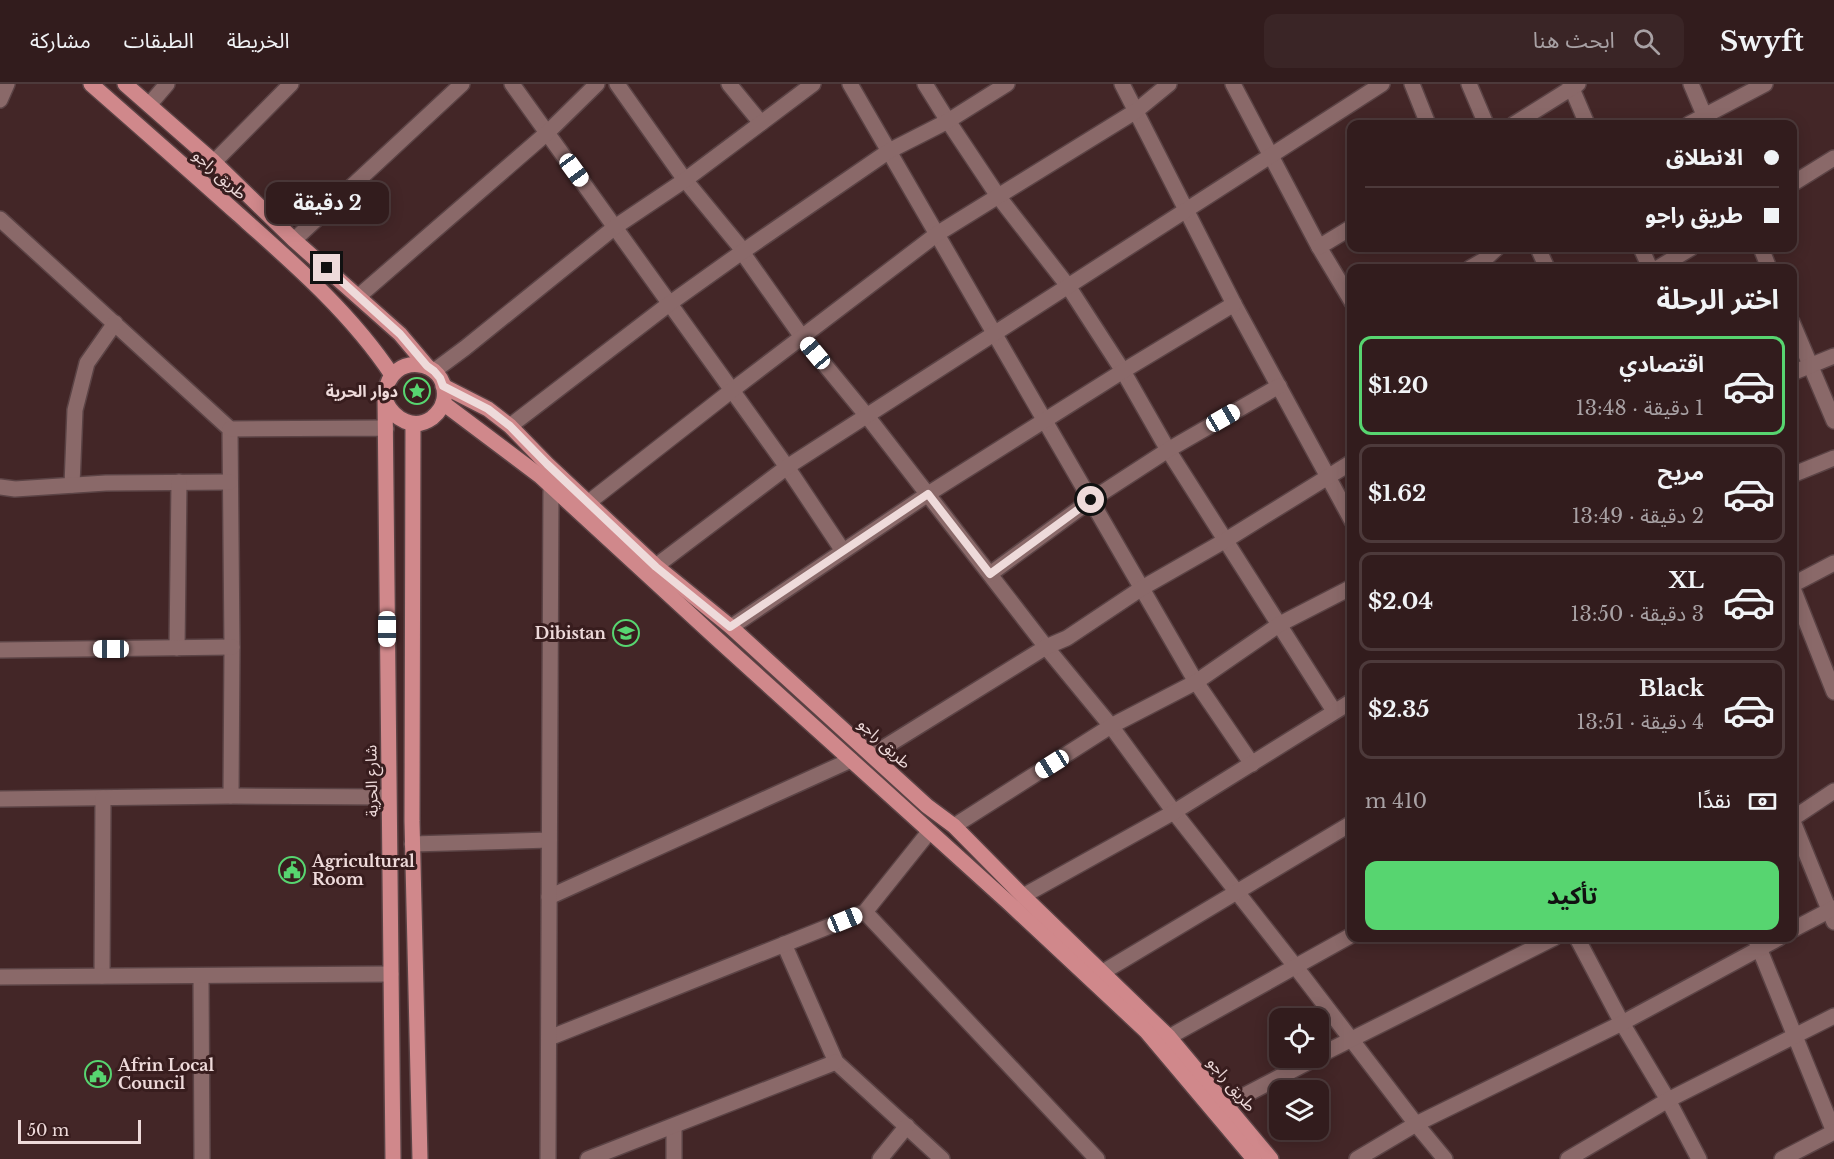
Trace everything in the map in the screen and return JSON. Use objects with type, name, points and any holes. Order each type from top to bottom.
[{"type":"main road","name":"طريق راجو","points":[[91,84],[322,291],[374,348],[392,375]]},
{"type":"main road","name":"طريق راجو","points":[[125,84],[214,162],[294,240],[400,334],[430,369]]},
{"type":"main road","points":[[417,364],[430,369],[440,378],[443,386],[443,403],[434,416],[413,424],[395,416],[386,402],[386,388],[392,375],[408,365],[417,364]]},
{"type":"main road","name":"طريق راجو","points":[[443,386],[488,409],[510,426],[656,567],[730,627],[927,806],[954,826],[1169,1037],[1271,1159]]},
{"type":"main road","name":"شارع الحرية","points":[[386,402],[393,1159]]},
{"type":"main road","name":"طريق راجو","points":[[443,403],[540,476],[1009,903],[1146,1031],[1254,1159]]},
{"type":"main road","points":[[413,424],[412,844],[420,1159]]},
{"type":"main road","points":[[388,696],[412,696]]},
{"type":"main road","points":[[390,906],[413,905]]},
{"type":"street","points":[[0,100],[7,84]]},
{"type":"street","points":[[149,105],[167,84]]},
{"type":"street","points":[[214,162],[291,84]]},
{"type":"street","points":[[294,240],[462,84]]},
{"type":"street","points":[[512,84],[787,467],[843,551]]},
{"type":"street","points":[[359,296],[548,132],[597,84]]},
{"type":"street","points":[[617,84],[685,180],[741,248],[802,337],[1111,726],[1174,813],[1445,1159]]},
{"type":"street","points":[[729,84],[761,123]]},
{"type":"street","points":[[430,369],[465,348],[615,226],[685,180],[813,84]]},
{"type":"street","points":[[850,84],[1196,682],[1252,764]]},
{"type":"street","points":[[925,84],[998,196],[1068,286],[1123,371],[1168,450],[1334,711]]},
{"type":"street","points":[[510,426],[669,304],[742,252],[889,151],[948,122],[1007,84]]},
{"type":"street","points":[[1122,84],[1234,304],[1347,512]]},
{"type":"street","points":[[589,502],[937,234],[1137,111],[1169,84]]},
{"type":"street","points":[[1233,84],[1347,293]]},
{"type":"street","points":[[656,567],[787,467],[1382,84]]},
{"type":"street","points":[[1412,84],[1426,120]]},
{"type":"street","points":[[1468,84],[1484,120]]},
{"type":"street","points":[[1691,84],[1706,120]]},
{"type":"street","points":[[1708,120],[1765,84]]},
{"type":"street","points":[[1520,120],[1573,85],[1586,120]]},
{"type":"street","points":[[1797,181],[1834,158]]},
{"type":"street","points":[[0,219],[230,429],[386,429]]},
{"type":"street","points":[[1320,247],[1347,230]]},
{"type":"street","points":[[1665,264],[1684,252]]},
{"type":"street","points":[[730,627],[928,494],[1234,304]]},
{"type":"street","points":[[72,485],[75,410],[87,363],[115,324]]},
{"type":"street","points":[[1797,333],[1834,421]]},
{"type":"street","points":[[1797,371],[1834,356]]},
{"type":"street","points":[[990,574],[1091,500],[1168,450],[1279,386]]},
{"type":"street","points":[[230,429],[231,796]]},
{"type":"street","points":[[1797,473],[1834,458]]},
{"type":"street","points":[[872,755],[1046,647],[1067,638],[1142,588],[1226,540],[1347,465]]},
{"type":"street","points":[[177,648],[179,482]]},
{"type":"street","points":[[0,487],[15,489],[72,485],[230,482]]},
{"type":"street","points":[[549,1159],[551,486]]},
{"type":"street","points":[[1797,583],[1834,563]]},
{"type":"street","points":[[954,826],[1111,726],[1196,682],[1280,624],[1347,590]]},
{"type":"street","points":[[1797,599],[1834,692]]},
{"type":"street","points":[[0,650],[232,647]]},
{"type":"street","points":[[1023,896],[1174,813],[1347,704]]},
{"type":"street","points":[[549,897],[851,760]]},
{"type":"street","points":[[0,790],[7,798],[388,797]]},
{"type":"street","points":[[1797,816],[1834,791]]},
{"type":"street","points":[[102,976],[103,798]]},
{"type":"street","points":[[1102,972],[1347,826]]},
{"type":"street","points":[[1797,831],[1832,913],[1797,928]]},
{"type":"street","points":[[549,1038],[865,912],[929,832]]},
{"type":"street","points":[[412,844],[549,840]]},
{"type":"street","points":[[865,912],[1097,1159]]},
{"type":"street","points":[[1169,1037],[1347,938]]},
{"type":"street","points":[[1329,1051],[1546,942]]},
{"type":"street","points":[[1579,942],[1699,1159]]},
{"type":"street","points":[[1357,1159],[1416,1124],[1622,1023],[1757,943],[1834,1132],[1782,1159]]},
{"type":"street","points":[[784,944],[836,1062],[942,1159]]},
{"type":"street","points":[[0,977],[391,974]]},
{"type":"street","points":[[201,976],[202,1159]]},
{"type":"street","points":[[1568,1159],[1668,1100],[1834,1016]]},
{"type":"street","points":[[588,1159],[836,1062]]},
{"type":"street","points":[[1226,1105],[1296,1068]]},
{"type":"street","points":[[674,1126],[674,1159]]},
{"type":"street","points":[[880,1159],[907,1126]]},
{"type":"place","name":"دوار الحرية","points":[[417,391]]},
{"type":"place","name":"Dibistan","points":[[626,633]]},
{"type":"place","name":"Agricultural Room","points":[[292,870]]},
{"type":"place","name":"Afrin Local Council","points":[[98,1074]]},
{"type":"route","points":[[327,268],[400,334],[440,378],[443,386],[488,409],[510,426],[656,567],[730,627],[928,494],[990,574],[1091,500]]}]
